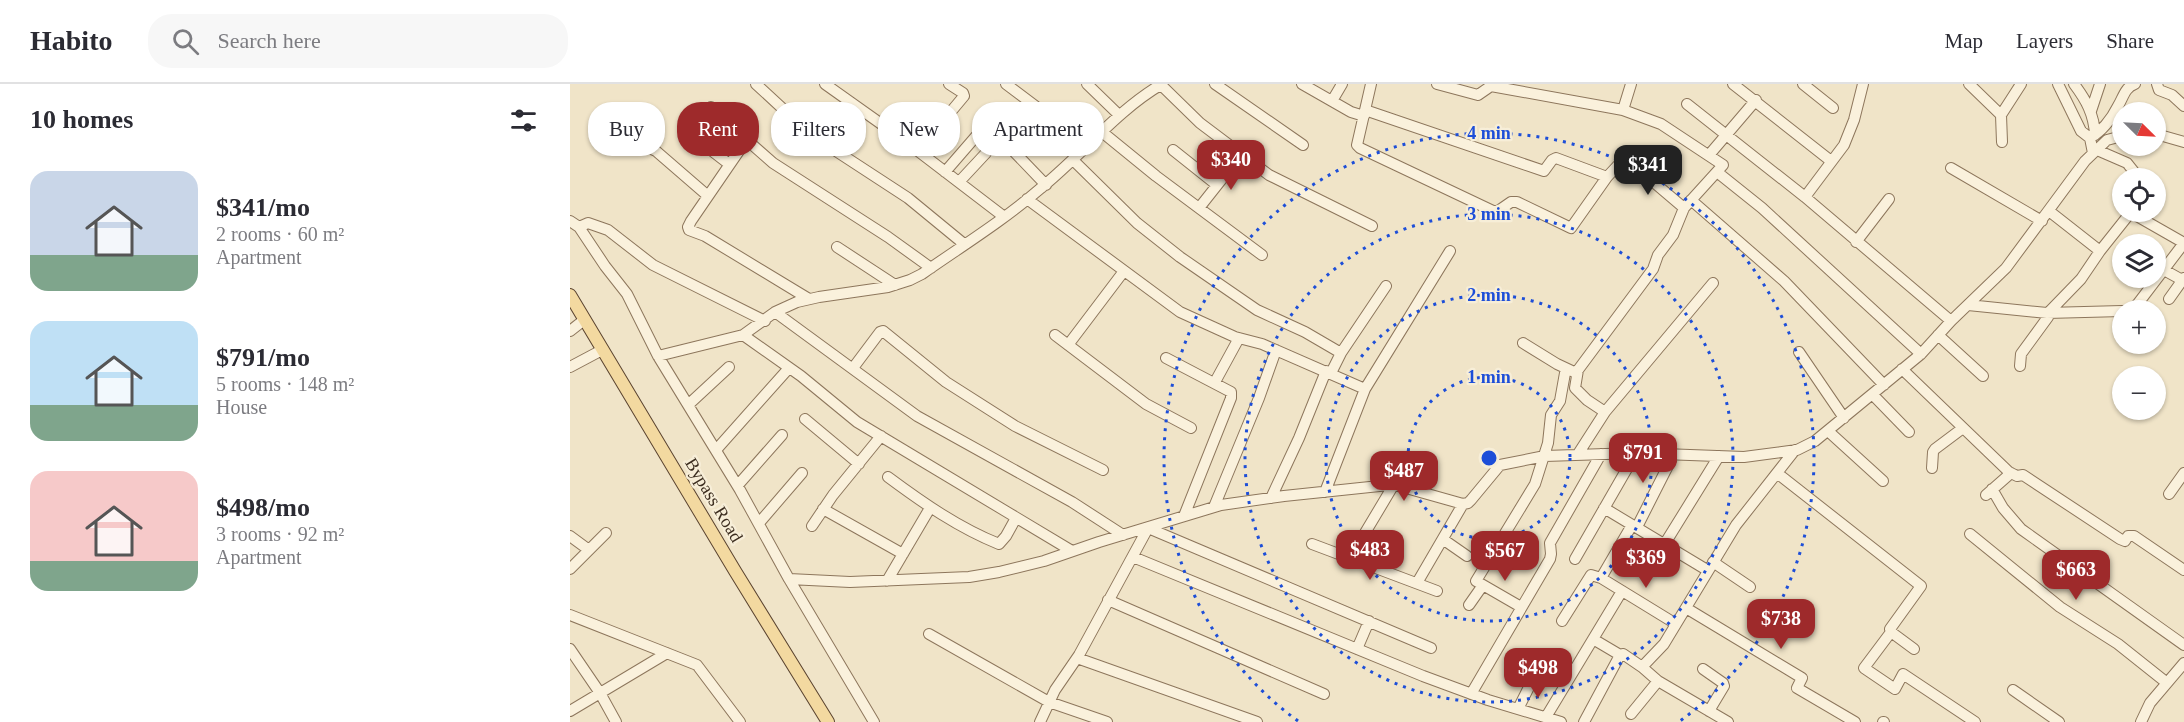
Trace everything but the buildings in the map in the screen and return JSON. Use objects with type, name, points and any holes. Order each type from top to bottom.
[{"type":"main road","name":"Bypass Road","points":[[570,295],[828,722]]},
{"type":"street","points":[[825,84],[878,122]]},
{"type":"street","points":[[949,84],[963,93],[964,96],[959,102]]},
{"type":"street","points":[[1006,84],[1030,102]]},
{"type":"street","points":[[1087,84],[1119,115]]},
{"type":"street","points":[[1104,130],[1142,96],[1161,84],[1200,123],[1269,175],[1372,226]]},
{"type":"street","points":[[1215,84],[1303,145]]},
{"type":"street","points":[[1302,84],[1332,101],[1365,113],[1544,171],[1556,158],[1607,177]]},
{"type":"street","points":[[1332,101],[1342,84]]},
{"type":"street","points":[[1371,84],[1357,145],[1493,211],[1498,211],[1511,202],[1517,202],[1571,228],[1618,163],[1624,162],[1637,168],[1749,249],[1791,288],[1884,385]]},
{"type":"street","points":[[1437,84],[1478,95],[1491,86],[1623,110],[1661,124],[1723,165],[1687,204],[1673,235],[1658,255],[1653,269],[1577,373],[1575,388],[1587,400],[1605,412]]},
{"type":"street","points":[[1623,110],[1631,84]]},
{"type":"street","points":[[1733,84],[1831,161]]},
{"type":"street","points":[[1803,84],[1833,108]]},
{"type":"street","points":[[1805,197],[1849,134],[1863,84]]},
{"type":"street","points":[[1959,84],[1970,85],[2001,115]]},
{"type":"street","points":[[2002,142],[2001,115],[2021,84]]},
{"type":"street","points":[[2058,84],[2081,131],[2092,136]]},
{"type":"street","points":[[2074,84],[2087,102],[2094,120],[2092,136],[2095,151]]},
{"type":"street","points":[[2091,111],[2100,84]]},
{"type":"street","points":[[2092,136],[2100,132],[2132,84]]},
{"type":"street","points":[[763,86],[810,134],[908,198],[964,244]]},
{"type":"street","points":[[2156,86],[2172,95],[2184,106]]},
{"type":"street","points":[[1709,155],[1755,100]]},
{"type":"street","points":[[1687,104],[1805,197],[1951,321]]},
{"type":"street","points":[[945,172],[986,127],[1000,137],[1046,185]]},
{"type":"street","points":[[1104,134],[1155,176],[1262,255]]},
{"type":"street","points":[[2166,137],[2184,142]]},
{"type":"street","points":[[789,579],[887,581],[999,572],[1044,561],[1214,507],[1271,498],[1393,486],[1463,504],[1471,500],[1500,465],[1545,456],[1636,453],[1744,457],[1795,450],[1815,441],[1921,354],[1951,321],[2006,268],[2058,196],[2095,151],[2112,139]]},
{"type":"street","points":[[1173,150],[1217,185]]},
{"type":"street","points":[[759,151],[773,163],[888,237],[931,268]]},
{"type":"street","points":[[2095,151],[2127,163],[2131,168]]},
{"type":"street","points":[[1199,208],[1241,155]]},
{"type":"street","points":[[663,156],[708,196]]},
{"type":"street","points":[[719,156],[729,164]]},
{"type":"street","points":[[736,156],[688,227],[689,230],[705,236],[809,299]]},
{"type":"street","points":[[924,156],[1004,216]]},
{"type":"street","points":[[958,182],[983,156]]},
{"type":"street","points":[[658,356],[743,336],[775,312],[797,302],[895,285],[910,280],[931,268],[1027,200],[1077,156]]},
{"type":"street","points":[[1073,160],[1137,223],[1180,257],[1257,310],[1305,332],[1341,353]]},
{"type":"street","points":[[1951,168],[2042,221]]},
{"type":"street","points":[[1717,172],[1762,208],[1921,354]]},
{"type":"street","points":[[1856,242],[1889,199]]},
{"type":"street","points":[[1027,200],[1180,312],[1239,338],[1262,344],[1365,389]]},
{"type":"street","points":[[2049,211],[2100,251]]},
{"type":"street","points":[[2020,366],[2021,354],[2048,318],[2049,313],[2081,279],[2100,251],[2125,222]]},
{"type":"street","points":[[2148,222],[2184,243],[2166,262]]},
{"type":"street","points":[[574,224],[588,223],[608,230],[653,266],[765,321]]},
{"type":"street","points":[[574,224],[627,294],[658,356],[738,485],[789,579],[874,722]]},
{"type":"street","points":[[837,247],[895,285]]},
{"type":"street","points":[[1325,492],[1365,389],[1450,251]]},
{"type":"street","points":[[1068,345],[1124,271]]},
{"type":"street","points":[[2166,272],[2184,280],[2169,299]]},
{"type":"street","points":[[1578,454],[1605,412],[1713,283]]},
{"type":"street","points":[[1271,498],[1328,372],[1386,286]]},
{"type":"street","points":[[1968,305],[2049,313],[2112,311]]},
{"type":"street","points":[[775,312],[917,416],[1072,502],[1123,535]]},
{"type":"street","points":[[570,331],[584,320]]},
{"type":"street","points":[[853,368],[883,331],[946,382],[995,413],[1103,470]]},
{"type":"street","points":[[1055,335],[1146,404],[1191,428]]},
{"type":"street","points":[[1938,335],[1983,376]]},
{"type":"street","points":[[743,336],[880,436],[1072,551]]},
{"type":"street","points":[[1215,382],[1239,338]]},
{"type":"street","points":[[1522,342],[1557,364],[1577,373]]},
{"type":"street","points":[[570,367],[602,350]]},
{"type":"street","points":[[1214,507],[1255,409],[1276,350]]},
{"type":"street","points":[[1799,352],[1844,418]]},
{"type":"street","points":[[1166,358],[1231,392],[1231,398],[1184,516]]},
{"type":"street","points":[[688,405],[729,367]]},
{"type":"street","points":[[716,450],[789,368]]},
{"type":"street","points":[[1902,369],[2011,473],[2017,476],[2023,475],[2120,539],[2125,541],[2128,536],[2134,536],[2184,570]]},
{"type":"street","points":[[1521,607],[1476,580],[1534,484],[1545,456],[1551,415],[1560,401],[1565,373]]},
{"type":"street","points":[[1873,395],[1910,432]]},
{"type":"street","points":[[805,419],[859,464]]},
{"type":"street","points":[[1932,468],[1935,449],[1963,428]]},
{"type":"street","points":[[1828,431],[1883,481]]},
{"type":"street","points":[[738,485],[782,435]]},
{"type":"street","points":[[812,526],[880,436]]},
{"type":"street","points":[[1642,667],[1664,644],[1736,525],[1795,450]]},
{"type":"street","points":[[1575,560],[1636,453]]},
{"type":"street","points":[[1471,694],[1551,554],[1550,543],[1601,454]]},
{"type":"street","points":[[1601,578],[1634,526],[1674,454]]},
{"type":"street","points":[[1664,544],[1719,456]]},
{"type":"street","points":[[759,523],[802,473]]},
{"type":"street","points":[[1777,473],[1922,586],[1890,628],[1891,632],[1864,668],[1895,689],[1903,674],[1975,722]]},
{"type":"street","points":[[2011,473],[1989,492],[2021,529],[2184,645]]},
{"type":"street","points":[[2169,494],[2184,473]]},
{"type":"street","points":[[888,477],[930,508],[999,544],[1016,518]]},
{"type":"street","points":[[1350,558],[1393,486]]},
{"type":"street","points":[[1417,583],[1463,504]]},
{"type":"street","points":[[887,581],[930,508]]},
{"type":"street","points":[[1604,508],[1664,544],[1750,587]]},
{"type":"street","points":[[823,509],[903,554]]},
{"type":"street","points":[[1040,722],[1055,690],[1077,658],[1148,528]]},
{"type":"street","points":[[1148,528],[1431,648]]},
{"type":"street","points":[[570,569],[606,533]]},
{"type":"street","points":[[1970,534],[2060,607],[2118,644],[2167,683]]},
{"type":"street","points":[[570,536],[589,550]]},
{"type":"street","points":[[1444,540],[1467,556]]},
{"type":"street","points":[[1312,544],[1437,591]]},
{"type":"street","points":[[1133,557],[1471,694],[1561,722]]},
{"type":"street","points":[[1562,621],[1590,575],[1601,578],[1676,624]]},
{"type":"street","points":[[1469,605],[1483,585]]},
{"type":"street","points":[[1546,717],[1622,591]]},
{"type":"street","points":[[1108,600],[1324,694]]},
{"type":"street","points":[[1686,608],[1802,678],[1797,688],[1855,722]]},
{"type":"street","points":[[570,615],[697,665],[740,722]]},
{"type":"street","points":[[1357,649],[1369,621]]},
{"type":"street","points":[[1891,632],[1914,649]]},
{"type":"street","points":[[929,634],[1050,702],[1107,722]]},
{"type":"street","points":[[1593,639],[1620,655],[1623,654],[1658,681],[1728,722]]},
{"type":"street","points":[[570,648],[616,722]]},
{"type":"street","points":[[570,711],[667,653]]},
{"type":"street","points":[[1584,722],[1620,655]]},
{"type":"street","points":[[1077,658],[1257,722]]},
{"type":"street","points":[[2141,722],[2151,703],[2184,663]]},
{"type":"street","points":[[1703,669],[1724,686],[1709,711]]},
{"type":"street","points":[[1518,709],[1534,677]]},
{"type":"street","points":[[1631,714],[1658,681]]},
{"type":"street","points":[[2013,690],[2059,722]]}]
